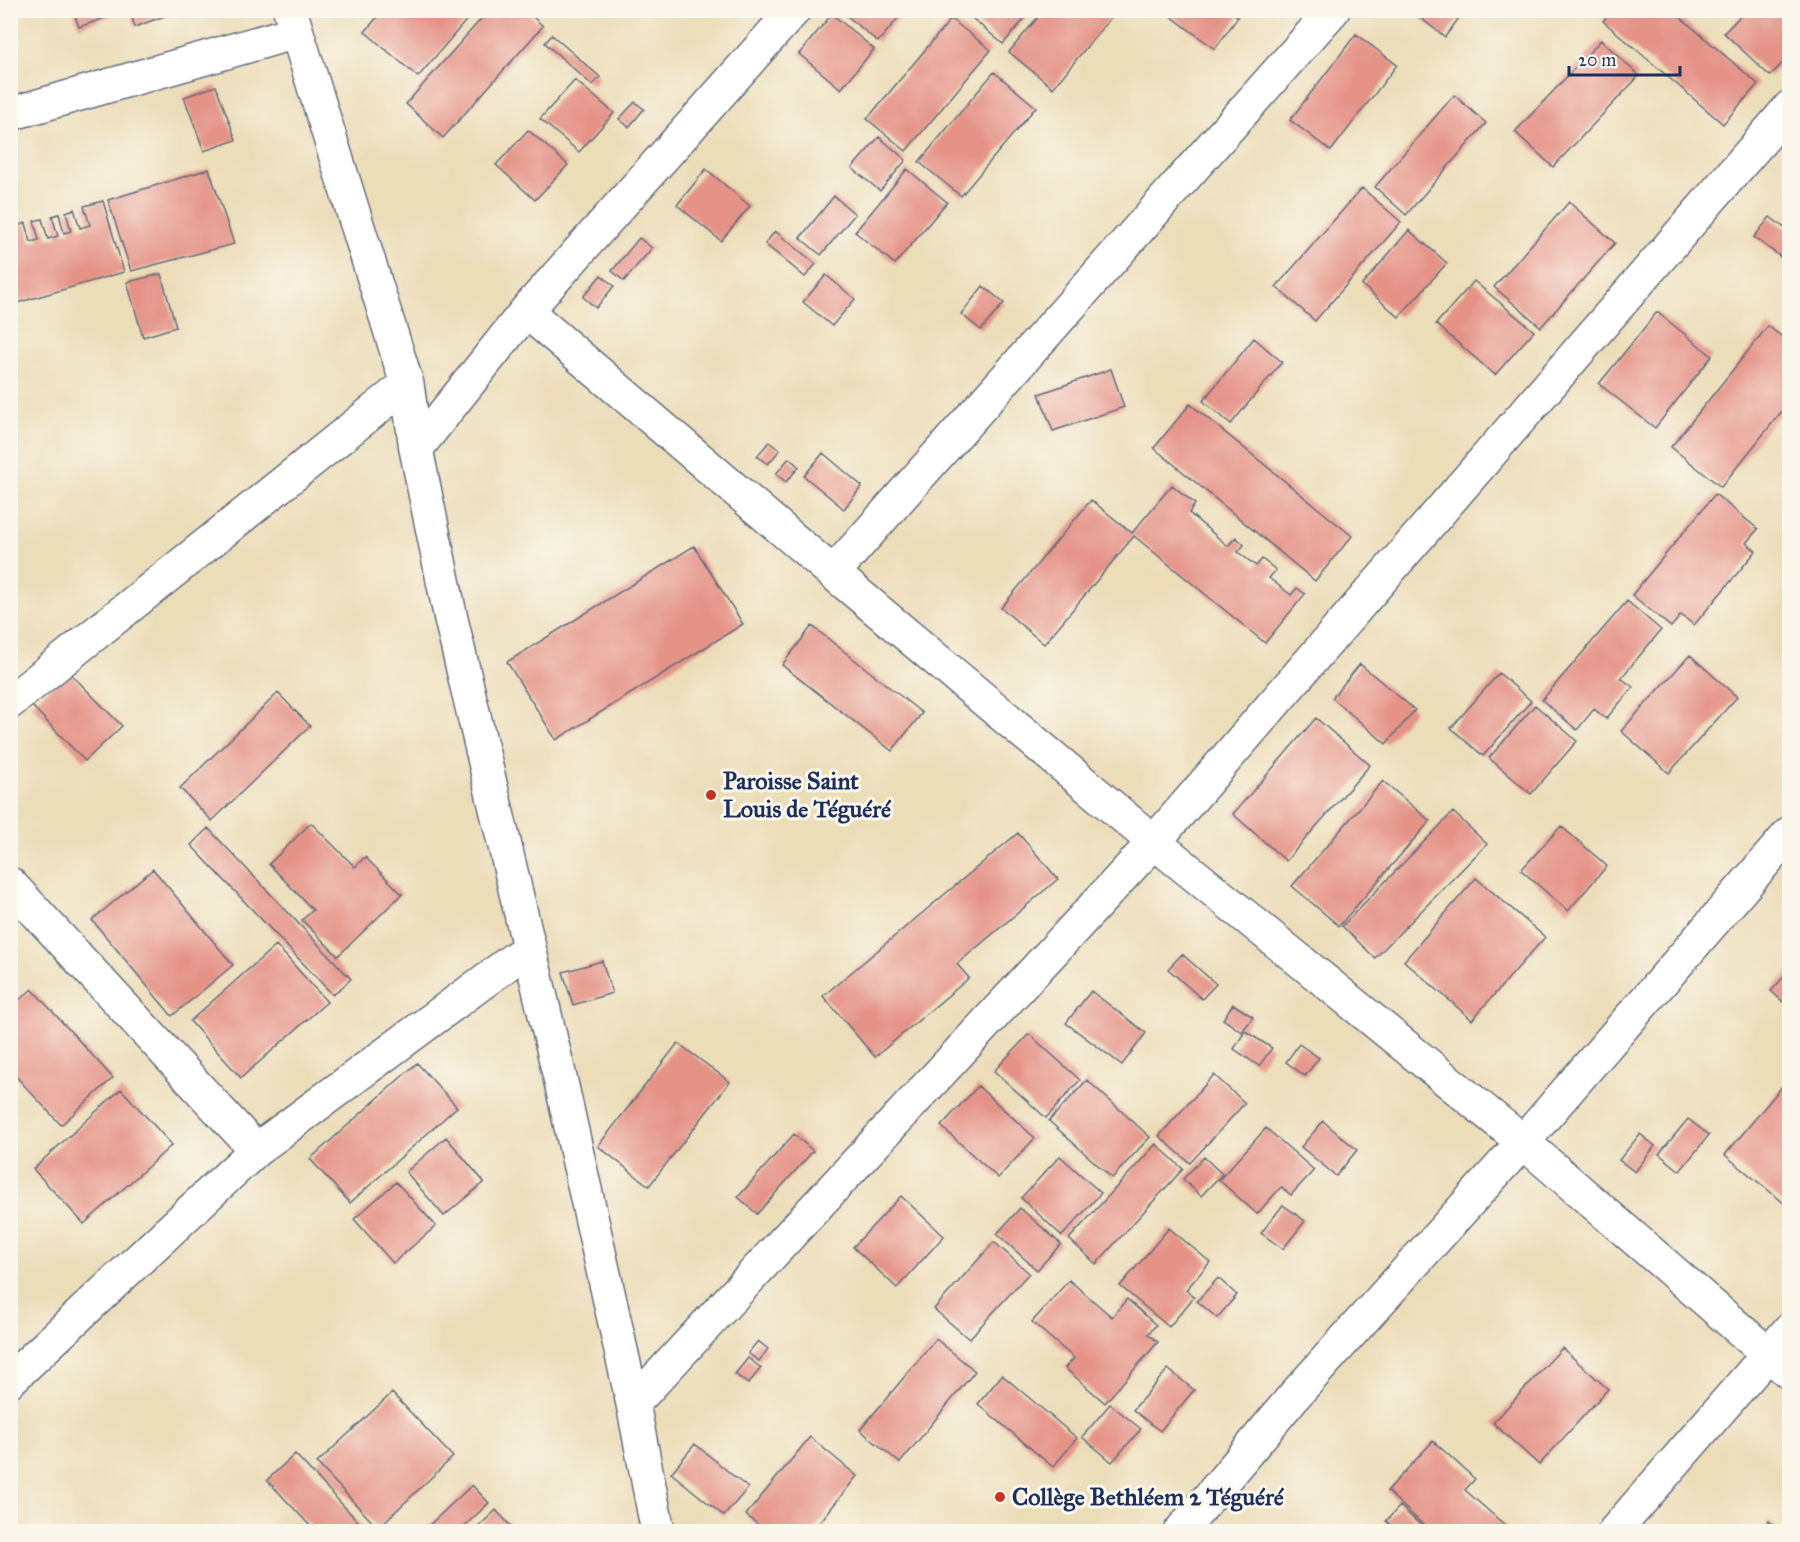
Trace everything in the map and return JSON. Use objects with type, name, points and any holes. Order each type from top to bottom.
[{"type":"street","points":[[416,449],[526,311],[794,10]]},
{"type":"street","points":[[833,573],[1333,10]]},
{"type":"street","points":[[10,114],[293,21],[407,384],[416,449],[451,619],[633,1404],[658,1532]]},
{"type":"street","points":[[633,1404],[1155,842],[1790,106]]},
{"type":"street","points":[[526,311],[833,573],[1155,842],[1522,1142],[1779,1364]]},
{"type":"street","points":[[10,702],[407,384]]},
{"type":"street","points":[[1180,1532],[1294,1396],[1522,1142],[1790,833]]},
{"type":"street","points":[[10,884],[256,1150]]},
{"type":"street","points":[[10,1380],[256,1150],[529,948]]},
{"type":"street","points":[[1614,1532],[1779,1364],[1790,1329]]},
{"type":"building","points":[[73,10],[125,10],[125,11],[79,27]]},
{"type":"building","points":[[129,10],[178,10],[178,11],[135,27]]},
{"type":"building","points":[[383,10],[475,10],[418,77],[365,32]]},
{"type":"building","points":[[489,10],[525,10],[543,26],[443,138],[406,104]]},
{"type":"building","points":[[840,10],[905,10],[878,42]]},
{"type":"building","points":[[966,10],[1032,10],[1003,44],[965,12]]},
{"type":"building","points":[[1044,10],[1117,10],[1053,88],[1009,52]]},
{"type":"building","points":[[1171,10],[1229,10],[1238,17],[1215,49],[1168,14]]},
{"type":"building","points":[[1410,10],[1465,10],[1445,37]]},
{"type":"building","points":[[1613,10],[1672,10],[1758,84],[1723,124],[1603,21]]},
{"type":"building","points":[[1746,10],[1790,10],[1790,55],[1770,76],[1724,33]]},
{"type":"building","points":[[832,14],[874,49],[841,89],[799,54]]},
{"type":"building","points":[[951,19],[991,50],[906,151],[867,119]]},
{"type":"building","points":[[1356,34],[1397,65],[1331,151],[1290,120]]},
{"type":"building","points":[[552,35],[600,77],[592,85],[545,43]]},
{"type":"building","points":[[1601,40],[1639,76],[1553,167],[1515,132]]},
{"type":"building","points":[[994,72],[1036,107],[961,196],[919,162]]},
{"type":"building","points":[[575,80],[614,113],[579,152],[540,119]]},
{"type":"building","points":[[216,86],[236,140],[204,151],[184,97]]},
{"type":"building","points":[[1454,95],[1486,123],[1406,215],[1375,187]]},
{"type":"building","points":[[635,102],[644,109],[629,127],[619,119]]},
{"type":"building","points":[[528,130],[568,165],[535,200],[496,165]]},
{"type":"building","points":[[879,137],[906,160],[880,191],[852,168]]},
{"type":"building","points":[[209,169],[234,244],[131,271],[108,200]]},
{"type":"building","points":[[706,169],[750,206],[721,241],[677,205]]},
{"type":"building","points":[[907,169],[947,202],[895,264],[855,232]]},
{"type":"building","points":[[1362,188],[1401,222],[1315,321],[1276,287]]},
{"type":"building","points":[[834,196],[855,214],[821,255],[800,238]]},
{"type":"building","points":[[103,201],[124,272],[10,305],[10,247],[19,245],[14,227],[26,223],[31,242],[39,240],[34,221],[42,219],[48,239],[58,236],[52,216],[59,214],[64,233],[71,231],[66,212],[74,209],[80,228],[90,225],[84,206]]},
{"type":"building","points":[[1569,202],[1615,243],[1541,327],[1494,287]]},
{"type":"building","points":[[1770,217],[1790,232],[1790,264],[1754,237]]},
{"type":"building","points":[[1409,230],[1447,263],[1399,317],[1362,285]]},
{"type":"building","points":[[775,231],[816,264],[805,277],[765,244]]},
{"type":"building","points":[[639,238],[652,248],[624,281],[612,271]]},
{"type":"building","points":[[161,274],[176,327],[143,337],[127,282]]},
{"type":"building","points":[[601,275],[614,286],[596,308],[583,297]]},
{"type":"building","points":[[826,275],[855,299],[832,326],[803,302]]},
{"type":"building","points":[[1474,281],[1534,331],[1495,375],[1436,324]]},
{"type":"building","points":[[983,286],[1004,303],[981,330],[961,314]]},
{"type":"building","points":[[1657,312],[1712,356],[1655,428],[1599,384]]},
{"type":"building","points":[[1768,326],[1790,343],[1790,401],[1721,487],[1671,447]]},
{"type":"building","points":[[1254,338],[1282,362],[1231,424],[1203,401]]},
{"type":"building","points":[[1111,369],[1124,407],[1053,431],[1039,394]]},
{"type":"building","points":[[1190,404],[1352,536],[1315,581],[1154,448]]},
{"type":"building","points":[[769,442],[780,450],[768,464],[757,456]]},
{"type":"building","points":[[823,453],[862,486],[844,509],[804,476]]},
{"type":"building","points":[[789,458],[799,467],[786,482],[776,474]]},
{"type":"building","points":[[1172,485],[1195,504],[1189,513],[1228,546],[1236,537],[1244,545],[1238,552],[1256,566],[1262,559],[1276,570],[1269,578],[1291,595],[1297,588],[1305,594],[1265,643],[1134,536],[1044,644],[1001,608],[1091,500],[1132,533]]},
{"type":"building","points":[[1715,494],[1758,529],[1746,543],[1756,551],[1694,625],[1681,615],[1671,627],[1632,595]]},
{"type":"building","points":[[694,546],[743,624],[556,740],[507,662]]},
{"type":"building","points":[[1627,601],[1661,630],[1621,678],[1633,687],[1606,719],[1594,709],[1577,730],[1542,700]]},
{"type":"building","points":[[812,626],[922,713],[892,751],[782,665]]},
{"type":"building","points":[[1690,655],[1737,697],[1669,773],[1621,731]]},
{"type":"building","points":[[1360,664],[1415,710],[1386,744],[1332,698]]},
{"type":"building","points":[[68,671],[122,726],[85,761],[31,705]]},
{"type":"building","points":[[1499,673],[1531,701],[1483,756],[1451,728]]},
{"type":"building","points":[[278,693],[310,726],[212,821],[180,788]]},
{"type":"building","points":[[1535,705],[1577,741],[1531,794],[1489,758]]},
{"type":"building","points":[[1316,718],[1370,765],[1286,861],[1233,814]]},
{"type":"building","points":[[1383,781],[1430,821],[1339,926],[1292,886]]},
{"type":"building","points":[[1453,812],[1487,844],[1375,958],[1342,926]]},
{"type":"building","points":[[311,823],[355,867],[365,857],[402,894],[338,956],[302,920],[313,910],[269,864]]},
{"type":"building","points":[[1561,826],[1607,866],[1568,911],[1521,870]]},
{"type":"building","points":[[208,828],[351,979],[333,995],[191,845]]},
{"type":"building","points":[[1018,833],[1058,879],[957,964],[969,978],[875,1057],[823,996]]},
{"type":"building","points":[[153,869],[233,965],[172,1016],[92,920]]},
{"type":"building","points":[[1476,878],[1545,937],[1472,1020],[1404,961]]},
{"type":"building","points":[[276,945],[327,1002],[241,1078],[190,1021]]},
{"type":"building","points":[[1182,954],[1216,984],[1202,999],[1168,969]]},
{"type":"building","points":[[602,961],[612,993],[573,1005],[563,972]]},
{"type":"building","points":[[1790,970],[1790,1008],[1771,991]]},
{"type":"building","points":[[32,989],[113,1078],[61,1125],[10,1070],[10,1008]]},
{"type":"building","points":[[1091,991],[1146,1033],[1122,1065],[1066,1023]]},
{"type":"building","points":[[1233,1004],[1253,1017],[1242,1032],[1223,1019]]},
{"type":"building","points":[[1245,1031],[1272,1048],[1259,1066],[1234,1049]]},
{"type":"building","points":[[1029,1034],[1080,1080],[1046,1118],[994,1071]]},
{"type":"building","points":[[678,1043],[730,1082],[649,1186],[598,1146]]},
{"type":"building","points":[[1299,1044],[1319,1058],[1305,1076],[1286,1062]]},
{"type":"building","points":[[417,1063],[457,1107],[350,1203],[310,1159]]},
{"type":"building","points":[[1214,1075],[1245,1103],[1190,1163],[1159,1136]]},
{"type":"building","points":[[1790,1077],[1790,1208],[1725,1155]]},
{"type":"building","points":[[1087,1080],[1150,1137],[1112,1178],[1049,1121]]},
{"type":"building","points":[[978,1086],[1035,1138],[998,1178],[941,1126]]},
{"type":"building","points":[[121,1089],[172,1145],[84,1224],[33,1169]]},
{"type":"building","points":[[1688,1119],[1709,1135],[1680,1171],[1659,1154]]},
{"type":"building","points":[[1323,1121],[1357,1150],[1336,1176],[1301,1147]]},
{"type":"building","points":[[1266,1128],[1314,1170],[1291,1195],[1281,1187],[1257,1214],[1219,1180]]},
{"type":"building","points":[[794,1134],[813,1151],[757,1214],[738,1197]]},
{"type":"building","points":[[1640,1134],[1655,1146],[1635,1172],[1619,1160]]},
{"type":"building","points":[[446,1137],[484,1182],[444,1216],[406,1172]]},
{"type":"building","points":[[1156,1144],[1183,1169],[1096,1264],[1069,1239]]},
{"type":"building","points":[[1060,1156],[1101,1193],[1062,1236],[1021,1198]]},
{"type":"building","points":[[1204,1157],[1222,1174],[1201,1196],[1183,1179]]},
{"type":"building","points":[[396,1182],[436,1226],[393,1263],[354,1219]]},
{"type":"building","points":[[901,1196],[944,1236],[897,1288],[853,1247]]},
{"type":"building","points":[[1283,1205],[1305,1221],[1283,1249],[1261,1233]]},
{"type":"building","points":[[1020,1208],[1061,1244],[1037,1270],[997,1234]]},
{"type":"building","points":[[1169,1228],[1210,1262],[1186,1290],[1194,1297],[1169,1327],[1120,1286]]},
{"type":"building","points":[[994,1242],[1029,1273],[969,1339],[934,1309]]},
{"type":"building","points":[[1218,1278],[1237,1295],[1217,1318],[1197,1301]]},
{"type":"building","points":[[1069,1280],[1112,1317],[1127,1299],[1156,1325],[1148,1334],[1158,1342],[1105,1403],[1065,1368],[1074,1358],[1032,1322]]},
{"type":"building","points":[[936,1339],[975,1371],[900,1463],[860,1430]]},
{"type":"building","points":[[758,1341],[768,1349],[759,1361],[748,1353]]},
{"type":"building","points":[[1562,1348],[1608,1389],[1539,1465],[1493,1423]]},
{"type":"building","points":[[748,1358],[761,1368],[748,1384],[735,1374]]},
{"type":"building","points":[[1168,1369],[1194,1390],[1160,1431],[1133,1410]]},
{"type":"building","points":[[1002,1375],[1077,1438],[1053,1467],[978,1404]]},
{"type":"building","points":[[392,1393],[453,1457],[378,1528],[317,1463]]},
{"type":"building","points":[[1110,1404],[1141,1429],[1112,1462],[1082,1437]]},
{"type":"building","points":[[810,1437],[857,1476],[812,1532],[767,1532],[746,1515]]},
{"type":"building","points":[[1433,1441],[1475,1479],[1465,1490],[1507,1527],[1503,1532],[1431,1532],[1387,1491]]},
{"type":"building","points":[[695,1444],[748,1488],[724,1516],[671,1473]]},
{"type":"building","points":[[295,1454],[368,1532],[316,1532],[267,1480]]},
{"type":"building","points":[[472,1485],[489,1503],[458,1532],[422,1532]]},
{"type":"building","points":[[1400,1506],[1428,1532],[1398,1532],[1386,1521]]},
{"type":"building","points":[[496,1510],[516,1532],[478,1532],[476,1529]]},
{"type":"building","points":[[1769,1521],[1782,1532],[1761,1532]]},
{"type":"place","name":"Paroisse Saint Louis de Téguéré","points":[[711,795]]},
{"type":"place","name":"Collège Bethléem 2 Téguéré","points":[[1000,1497]]}]
